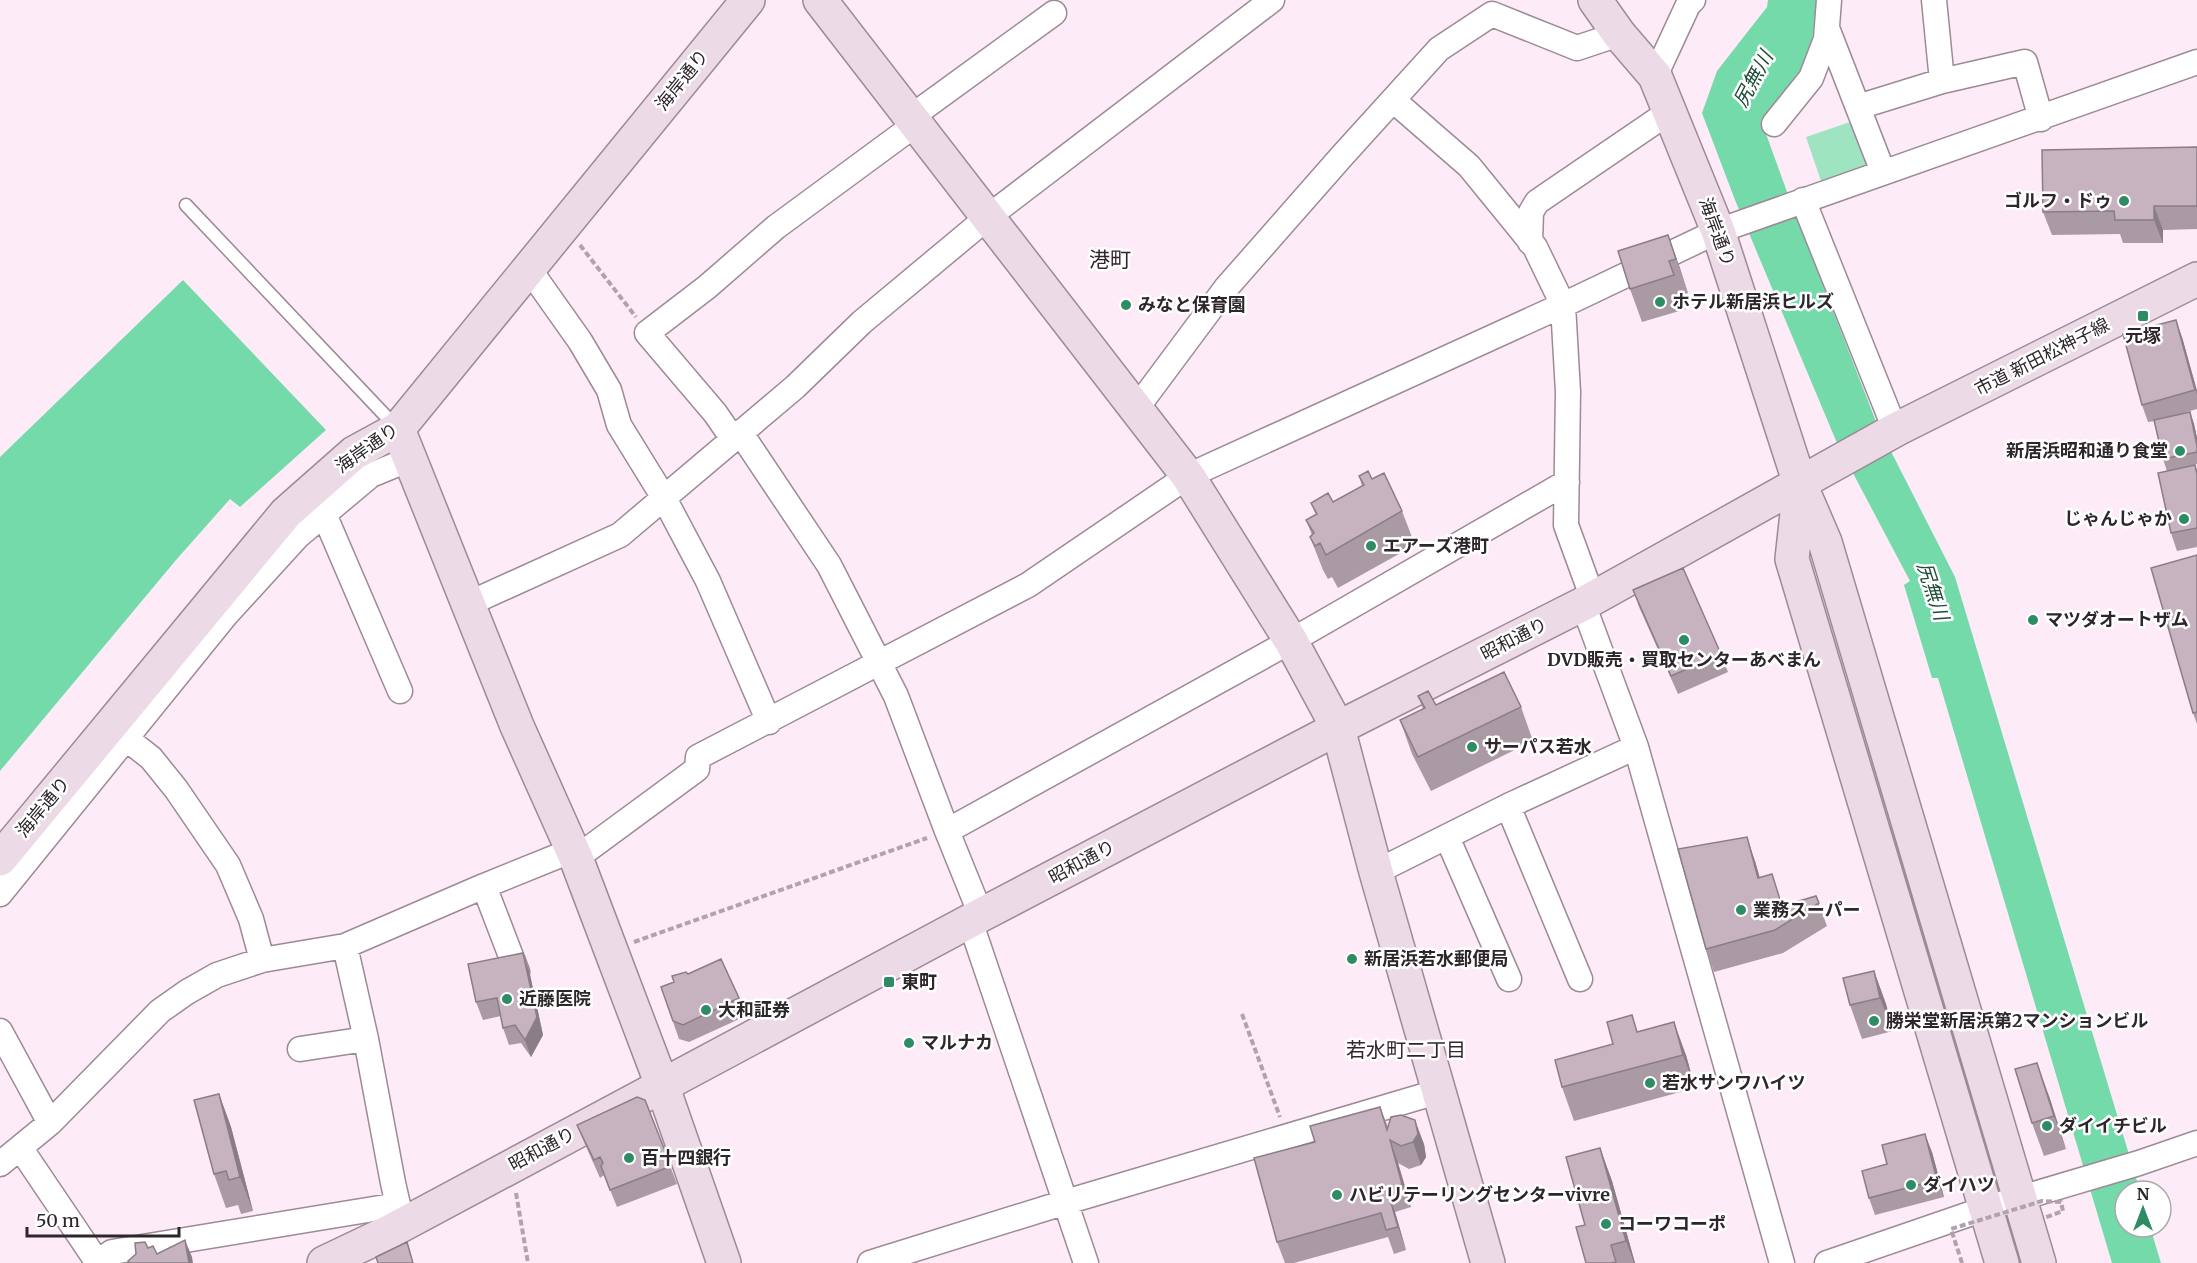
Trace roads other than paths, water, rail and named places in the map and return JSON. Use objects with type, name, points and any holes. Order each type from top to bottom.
[{"type":"street","name":"海岸通り","points":[[0,860],[118,732],[286,513],[319,501],[354,453],[398,429],[748,0]]},
{"type":"street","points":[[468,604],[620,535],[795,387],[862,322],[988,217],[1272,0]]},
{"type":"street","name":"海岸通り","points":[[1595,0],[1619,34],[1655,76],[1669,112],[1730,226],[1800,484],[1825,542],[2032,1208],[2040,1263]]},
{"type":"street","points":[[1655,76],[1688,5],[1693,0]]},
{"type":"street","points":[[1774,124],[1811,78],[1826,39],[1829,0]]},
{"type":"street","points":[[1934,0],[1942,81]]},
{"type":"street","points":[[824,1],[913,121],[1188,476],[1291,641],[1338,728],[1376,872],[1488,1263]]},
{"type":"street","points":[[1054,13],[776,227],[707,287],[647,333],[736,435],[829,565],[896,696],[947,831],[1086,1263]]},
{"type":"street","points":[[1136,409],[1226,288],[1439,49],[1492,14],[1577,48],[1619,34]]},
{"type":"street","points":[[1827,28],[1883,172]]},
{"type":"street","points":[[1858,107],[1942,81],[2025,62],[2041,118]]},
{"type":"street","points":[[0,1164],[50,1123],[160,1011],[187,992],[217,975],[262,960],[345,946],[484,886],[574,854],[697,769],[698,757],[1028,585],[1188,476],[1730,226],[2197,62]]},
{"type":"street","points":[[1393,100],[1469,166],[1534,247],[1563,305],[1568,392],[1566,525],[1588,602],[1636,747],[1782,1263]]},
{"type":"street","points":[[1530,242],[1532,212],[1537,202],[1669,112]]},
{"type":"street","points":[[1798,202],[1890,417],[1892,432]]},
{"type":"street","points":[[529,269],[580,341],[609,390],[619,425],[664,498],[708,581],[769,722]]},
{"type":"street","name":"市道 新田松神子線","points":[[1840,461],[1892,432],[2197,279]]},
{"type":"street","points":[[398,429],[517,726],[574,854],[662,1085],[724,1263]]},
{"type":"street","points":[[400,691],[319,501],[371,475],[410,459]]},
{"type":"street","name":"昭和通り","points":[[324,1263],[396,1228],[976,918],[1338,728],[1588,602],[1840,461]]},
{"type":"street","points":[[947,831],[1291,641],[1567,482]]},
{"type":"street","points":[[1800,484],[1792,559],[2002,1263]]},
{"type":"street","points":[[0,894],[118,732],[151,758],[176,789],[228,865],[251,920],[262,960]]},
{"type":"street","points":[[1376,872],[1508,806],[1636,747]]},
{"type":"street","points":[[1508,806],[1580,979]]},
{"type":"street","points":[[1446,837],[1509,979]]},
{"type":"street","points":[[484,886],[517,972]]},
{"type":"street","points":[[21,1149],[98,1263],[112,1252],[396,1228],[366,1039],[345,946]]},
{"type":"street","points":[[0,1031],[50,1123]]},
{"type":"street","points":[[300,1049],[366,1039]]},
{"type":"street","points":[[870,1263],[1440,1091]]},
{"type":"street","points":[[1827,1263],[1987,1208],[2032,1208],[2081,1180],[2197,1143]]},
{"type":"lane","points":[[186,205],[398,429]]},
{"type":"water","name":"尻無川","points":[[1768,0],[1817,0],[1810,58],[1761,120],[1877,424],[1955,577],[2136,1179],[2113,1179],[2113,1239],[2154,1239],[2161,1263],[2112,1263],[1938,678],[1932,678],[1904,585],[1910,581],[1837,443],[1735,200],[1702,113],[1717,71],[1767,7]]},
{"type":"water","points":[[183,280],[326,430],[240,507],[230,499],[176,560],[0,771],[0,457]]},
{"type":"place","name":"ゴルフ・ドゥ","points":[[2124,201]]},
{"type":"place","name":"ホテル新居浜ヒルズ","points":[[1660,302]]},
{"type":"place","name":"みなと保育園","points":[[1126,305]]},
{"type":"place","name":"元塚","points":[[2143,316]]},
{"type":"place","name":"新居浜昭和通り食堂","points":[[2180,451]]},
{"type":"place","name":"じゃんじゃか","points":[[2184,519]]},
{"type":"place","name":"エアーズ港町","points":[[1371,546]]},
{"type":"place","name":"マツダオートザム","points":[[2033,620]]},
{"type":"place","name":"DVD販売・買取センターあべまん","points":[[1684,640]]},
{"type":"place","name":"サーパス若水","points":[[1472,747]]},
{"type":"place","name":"業務スーパー","points":[[1741,910]]},
{"type":"place","name":"新居浜若水郵便局","points":[[1352,959]]},
{"type":"place","name":"東町","points":[[889,982]]},
{"type":"place","name":"近藤医院","points":[[507,999]]},
{"type":"place","name":"大和証券","points":[[706,1010]]},
{"type":"place","name":"勝栄堂新居浜第2マンションビル","points":[[1874,1021]]},
{"type":"place","name":"マルナカ","points":[[909,1043]]},
{"type":"place","name":"若水サンワハイツ","points":[[1650,1083]]},
{"type":"place","name":"ダイイチビル","points":[[2047,1126]]},
{"type":"place","name":"百十四銀行","points":[[629,1158]]},
{"type":"place","name":"ダイハツ","points":[[1911,1185]]},
{"type":"place","name":"ハビリテーリングセンターvivre","points":[[1337,1195]]},
{"type":"place","name":"コーワコーポ","points":[[1606,1224]]},
{"type":"district","name":"港町","points":[[1110,260]]},
{"type":"district","name":"若水町二丁目","points":[[1406,1050]]}]
